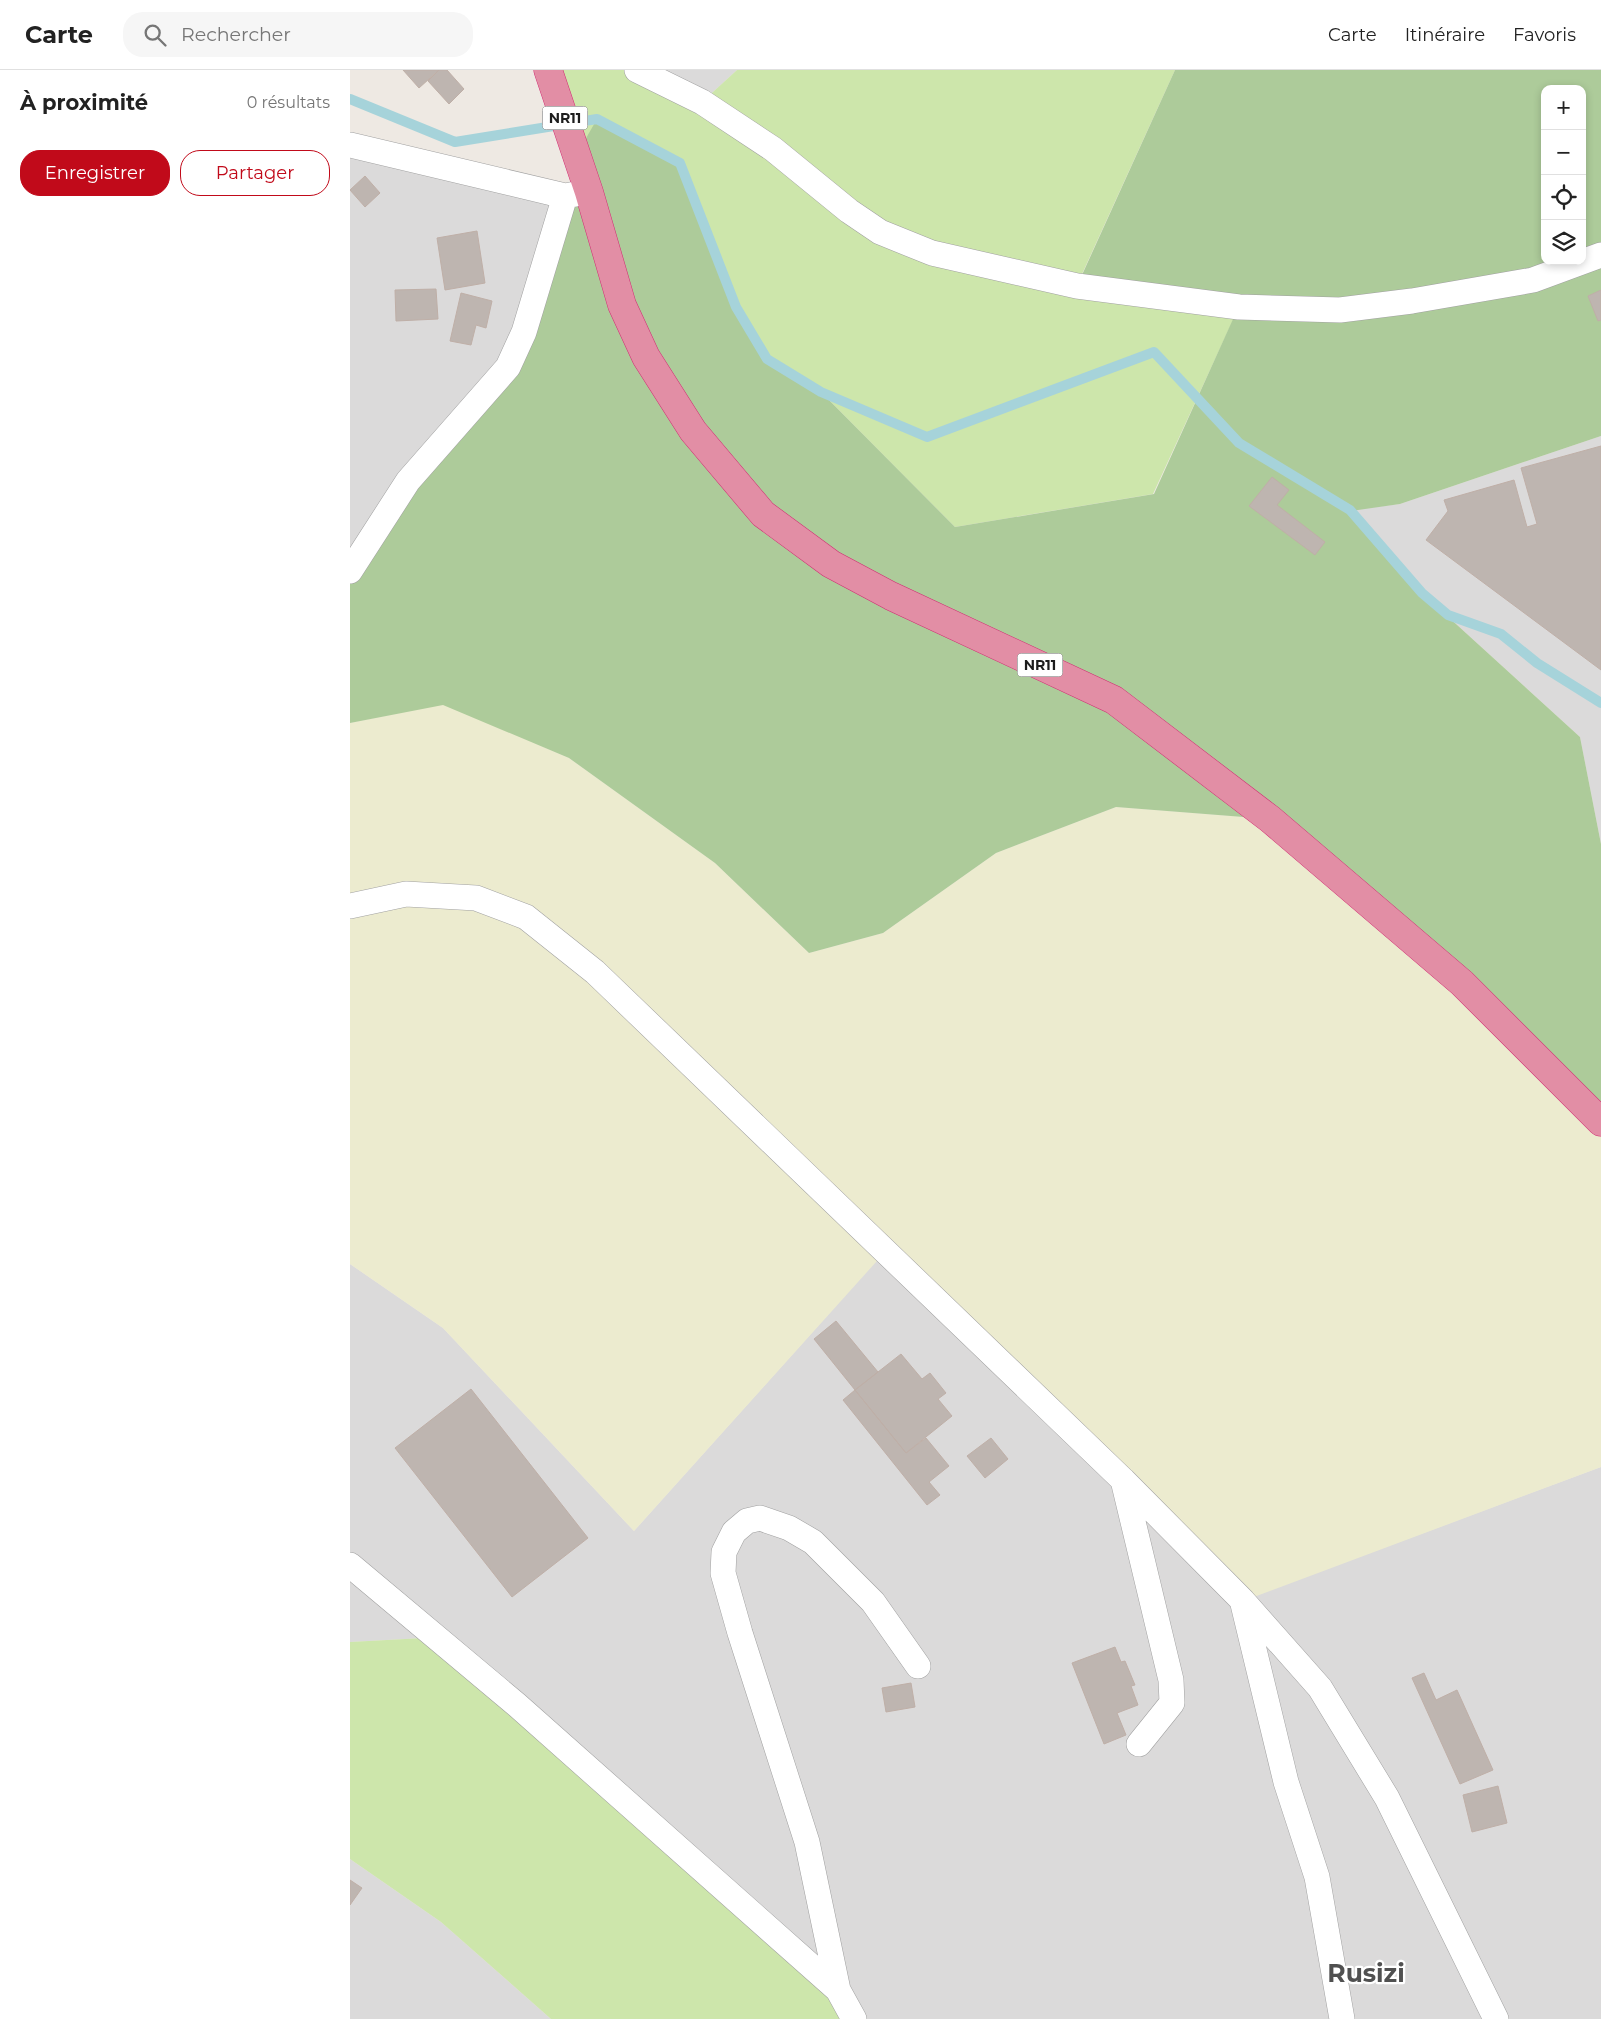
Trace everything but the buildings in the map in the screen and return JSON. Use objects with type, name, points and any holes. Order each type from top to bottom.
[{"type":"highway","name":"NR11","points":[[550,76],[577,154],[577,194],[622,305],[646,357],[693,431],[763,514],[831,564],[891,596],[1114,700],[1270,819],[1462,983],[1601,1122]]},
{"type":"street","points":[[637,70],[702,102],[742,128],[773,149],[849,211],[880,232],[932,253],[1077,286],[1238,308],[1340,310],[1412,301],[1533,280],[1601,255]]},
{"type":"street","points":[[350,145],[577,194],[524,332],[508,367],[493,387],[408,481],[350,571]]},
{"type":"street","points":[[350,906],[406,894],[476,898],[526,917],[594,972],[1123,1480],[1243,1601],[1320,1688],[1386,1798],[1475,1972],[1496,2019]]},
{"type":"street","points":[[1123,1480],[1170,1680],[1172,1703],[1138,1744]]},
{"type":"street","points":[[854,2019],[838,1990],[807,1842],[740,1633],[723,1573],[724,1552],[734,1532],[747,1521],[760,1518],[789,1528],[813,1542],[873,1602],[918,1666]]},
{"type":"street","points":[[350,1565],[518,1705],[838,1990]]},
{"type":"street","points":[[1243,1601],[1286,1782],[1317,1877],[1342,2019]]},
{"type":"shaded area","points":[[637,70],[737,70],[702,102]]},
{"type":"shaded area","points":[[350,145],[565,196],[524,332],[350,571]]},
{"type":"shaded area","points":[[1601,436],[1601,844],[1580,737],[1422,593],[1350,510],[1400,504]]},
{"type":"shaded area","points":[[885,1251],[1243,1600],[1601,1467],[1601,2019],[859,2019],[442,1637],[350,1642],[350,1264],[443,1328],[634,1531]]},
{"type":"shaded area","points":[[350,1859],[441,1922],[551,2019],[350,2019]]},
{"type":"green space","points":[[548,70],[637,70],[702,102],[737,70],[1175,70],[1077,285],[1239,307],[1153,494],[955,527],[821,392],[767,359],[736,307],[680,163],[577,154]]},
{"type":"green space","points":[[1175,70],[1601,70],[1601,436],[1400,504],[1351,511],[1422,593],[1580,737],[1601,844],[1601,1122],[1269,819],[1116,807],[996,853],[883,933],[809,953],[715,863],[569,758],[443,705],[350,723],[350,571],[493,387],[565,196],[589,192],[577,154],[597,119],[680,163],[736,307],[767,358],[821,392],[955,527],[1154,494],[1238,308],[1077,286]]},
{"type":"green space","points":[[443,704],[569,758],[715,863],[809,953],[883,933],[996,853],[1116,807],[1270,819],[1601,1122],[1601,1467],[1243,1601],[885,1252],[634,1531],[443,1328],[350,1264],[350,723]]},
{"type":"green space","points":[[442,1637],[859,2019],[551,2019],[441,1922],[350,1859],[350,1642]]},
{"type":"waterway","points":[[350,99],[455,142],[597,119],[680,163],[736,307],[767,359],[821,392],[927,437],[1154,352],[1239,443],[1350,510],[1422,593],[1448,615],[1501,634],[1537,663],[1601,703]]},
{"type":"district","name":"Rusizi","points":[[1366,1973]]}]
